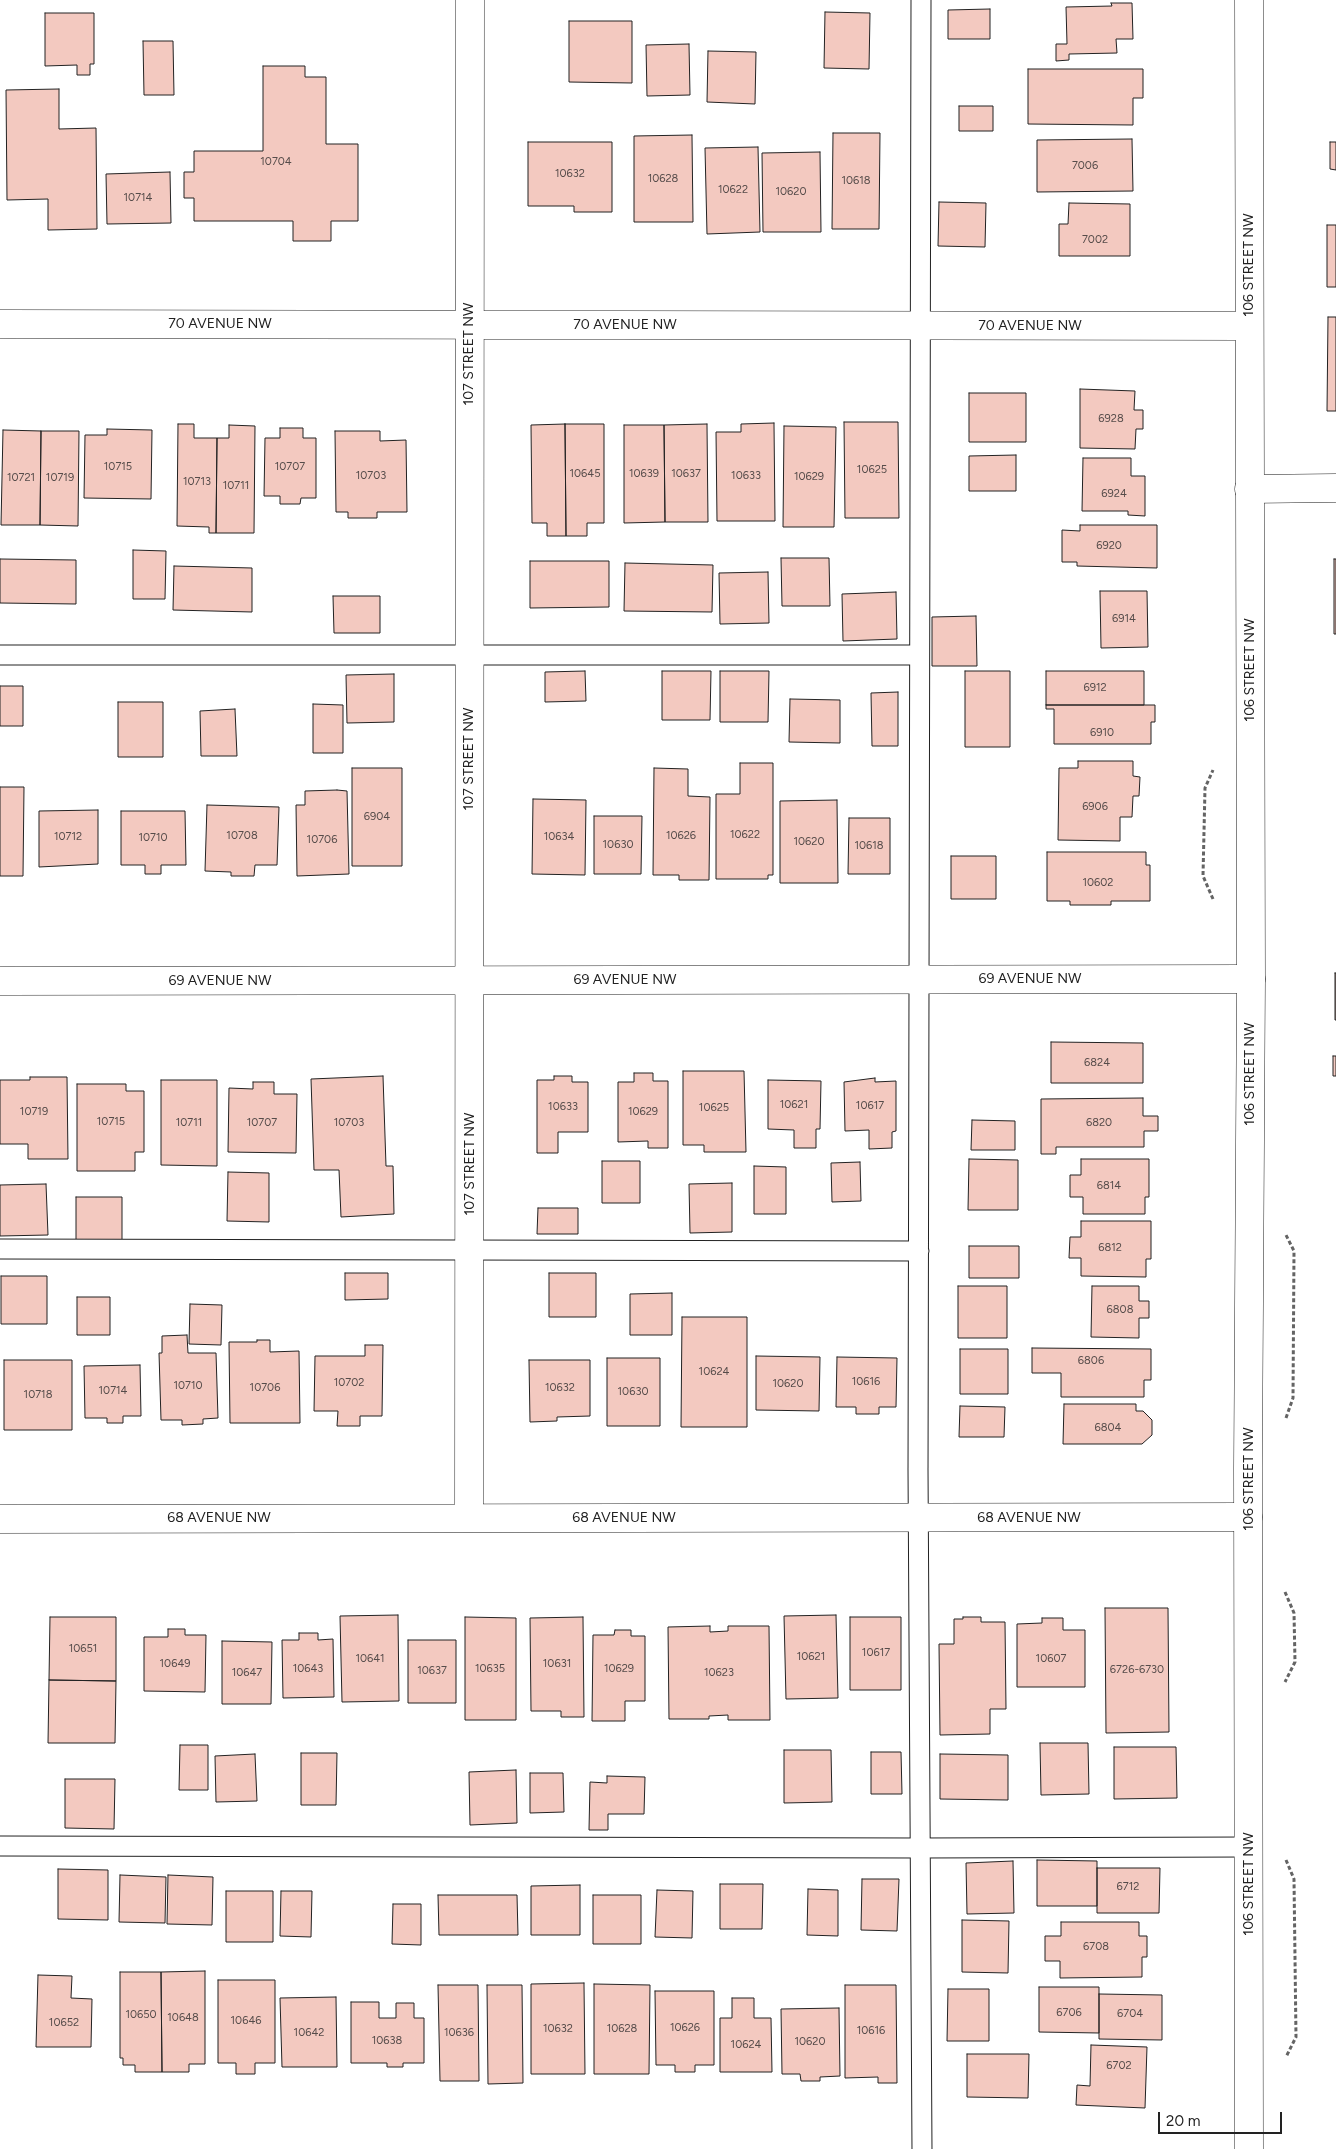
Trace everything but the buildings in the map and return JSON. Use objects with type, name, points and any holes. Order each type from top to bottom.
[{"type":"street","name":"107 STREET NW","points":[[469,1518],[470,0]]},
{"type":"street","name":"106 STREET NW","points":[[1249,0],[1251,980],[1248,1517],[1249,2149]]},
{"type":"street","name":"70 AVENUE NW","points":[[0,324],[1249,326]]},
{"type":"street","points":[[1249,489],[1336,488]]},
{"type":"street","name":"69 AVENUE NW","points":[[0,981],[1251,980]]},
{"type":"street","name":"68 AVENUE NW","points":[[0,1519],[1248,1517]]},
{"type":"lane","points":[[921,0],[919,1518],[922,2149]]},
{"type":"lane","points":[[0,655],[469,653],[919,655]]},
{"type":"lane","points":[[0,1249],[919,1251]]},
{"type":"lane","points":[[0,1846],[1249,1847]]}]
